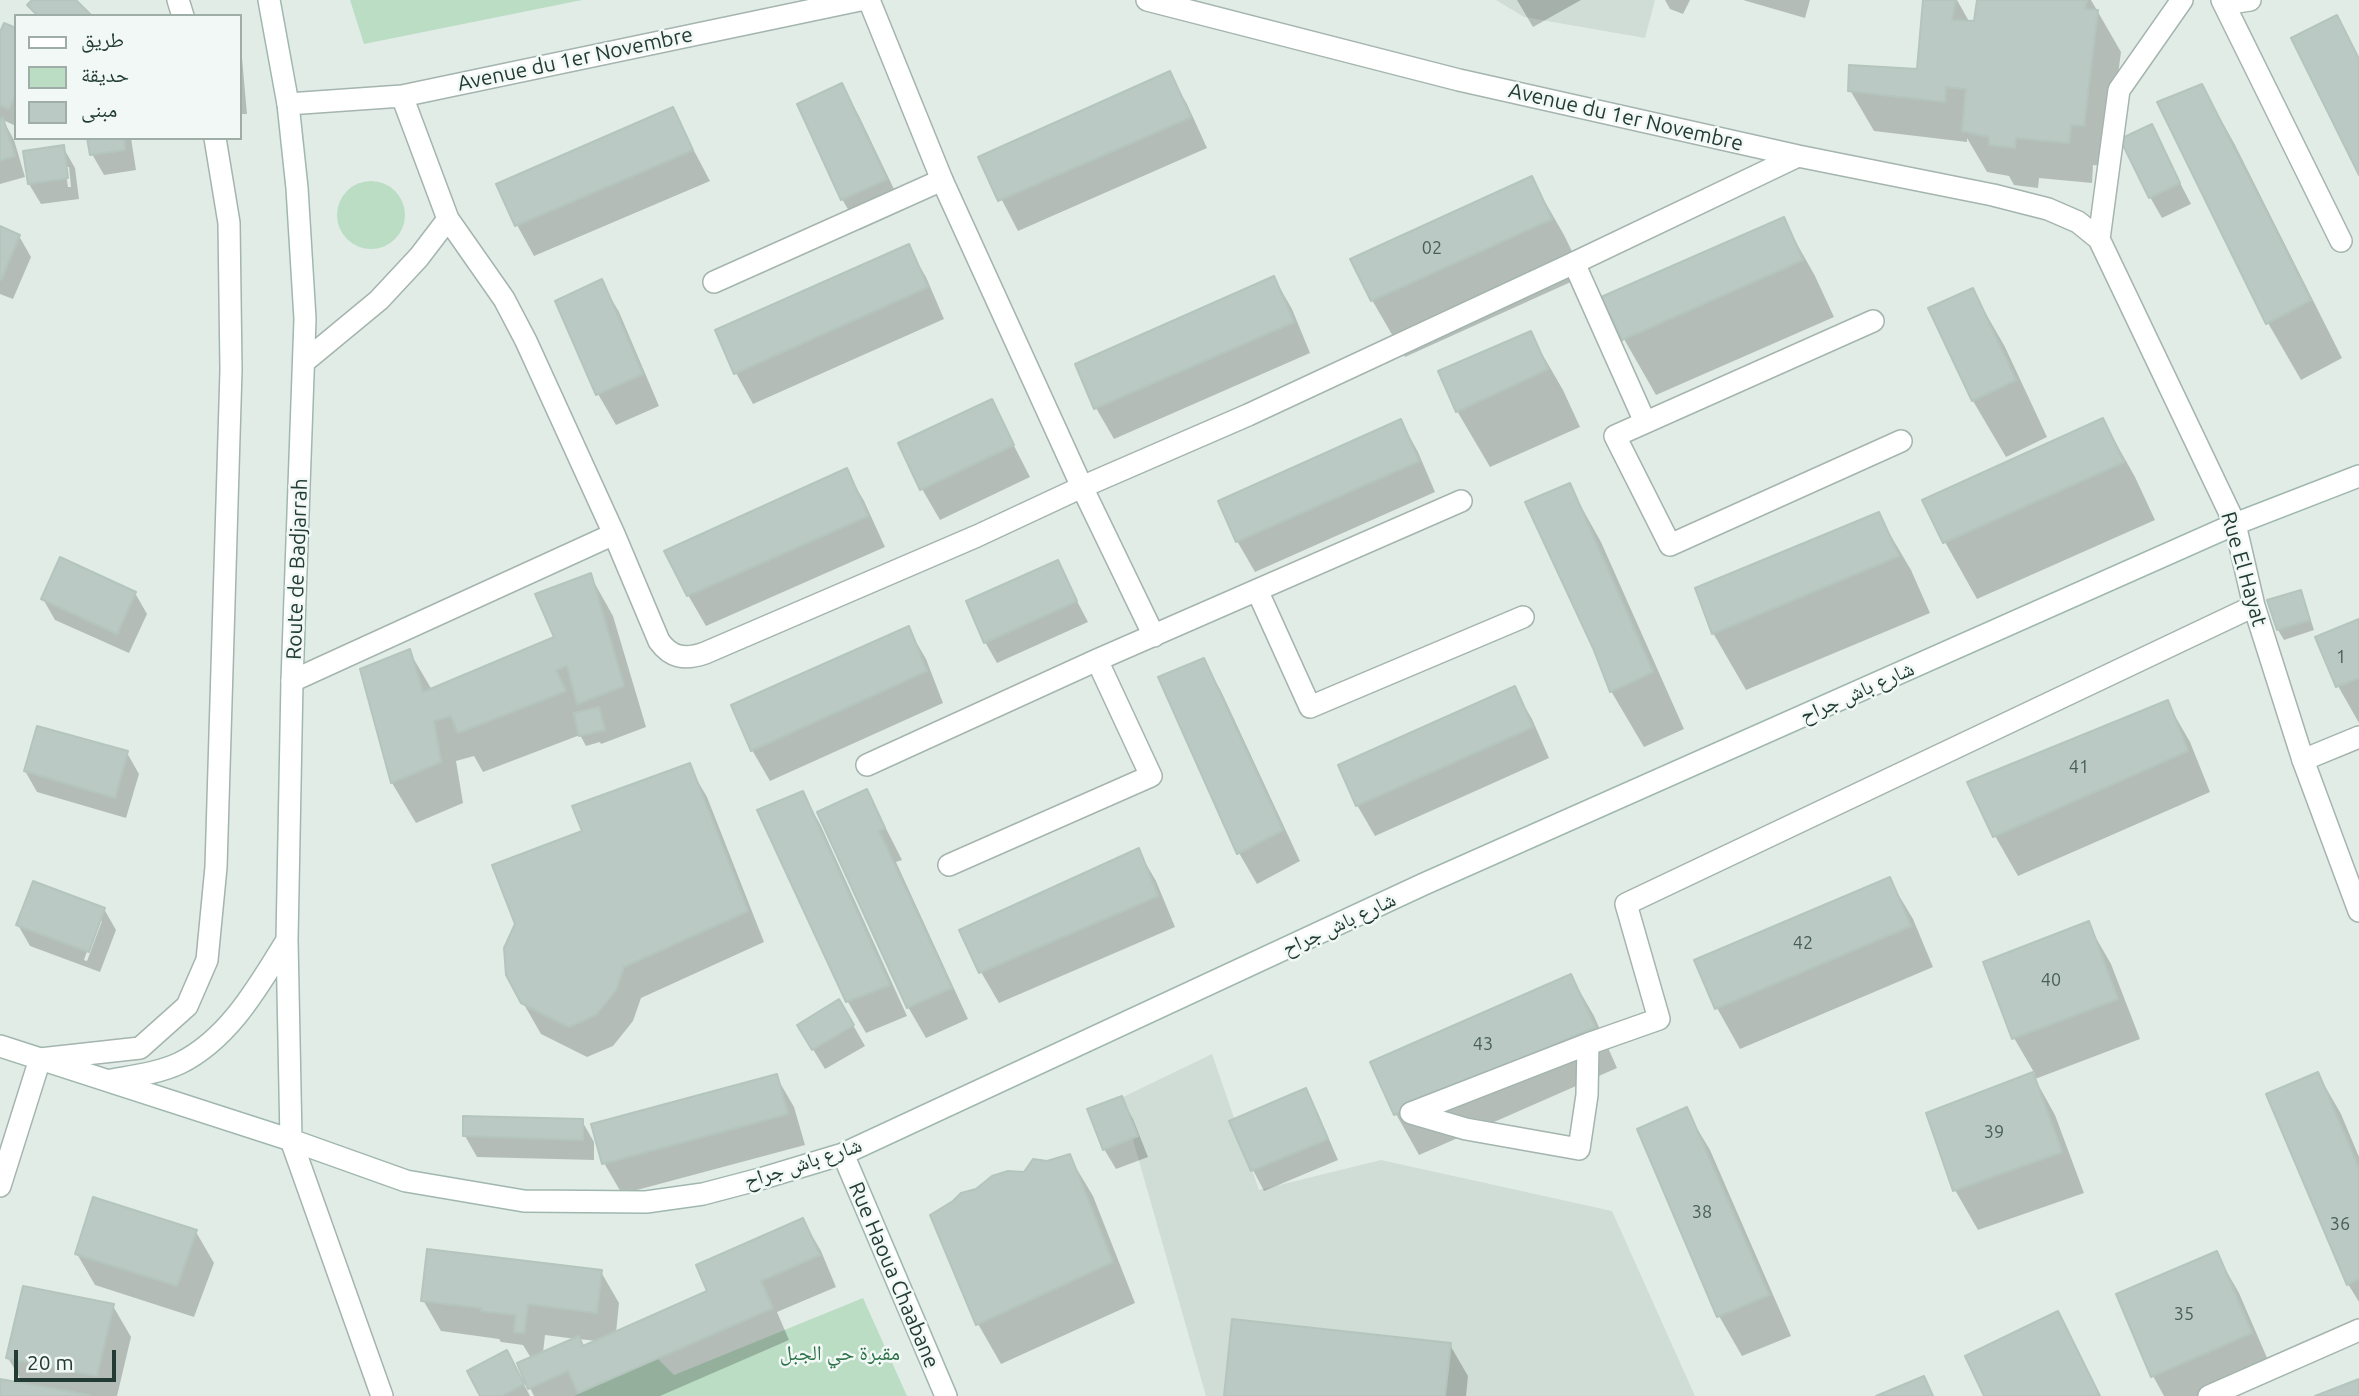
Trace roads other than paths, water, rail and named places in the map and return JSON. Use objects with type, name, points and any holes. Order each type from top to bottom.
[{"type":"street","name":"Route de Badjarrah","points":[[268,0],[288,104],[302,258],[304,362],[292,681],[287,940],[291,1140],[382,1396]]},
{"type":"street","name":"Avenue du 1er Novembre","points":[[288,104],[401,96],[860,0]]},
{"type":"street","points":[[869,0],[942,180],[1082,487],[1154,636]]},
{"type":"street","name":"Avenue du 1er Novembre","points":[[1147,0],[1459,80],[1798,156],[1993,195],[2048,209],[2078,222],[2099,239]]},
{"type":"street","points":[[2099,239],[2119,90],[2182,0]]},
{"type":"street","points":[[2250,0],[2223,2],[2341,241]]},
{"type":"street","points":[[401,96],[448,219],[504,299],[526,341],[614,534],[659,641],[667,652],[692,658],[977,536],[1248,415],[1798,156]]},
{"type":"street","points":[[0,1186],[40,1059],[140,1048],[187,1006],[207,960],[216,867],[231,370],[229,223],[215,140]]},
{"type":"street","points":[[714,282],[942,180]]},
{"type":"street","points":[[304,362],[379,300],[419,257],[448,219]]},
{"type":"street","name":"Rue El Hayat","points":[[2099,239],[2235,524],[2254,606],[2303,760],[2359,911]]},
{"type":"street","points":[[1574,263],[1645,422]]},
{"type":"street","points":[[1873,321],[1615,436],[1670,545],[1900,441]]},
{"type":"street","name":"شارع باش جراح","points":[[0,1046],[291,1140],[407,1181],[524,1201],[646,1202],[702,1194],[843,1154],[1424,884],[2235,524],[2359,476]]},
{"type":"street","points":[[867,765],[1097,660],[1461,501]]},
{"type":"street","points":[[292,681],[614,534]]},
{"type":"street","points":[[1257,590],[1310,706],[1523,617]]},
{"type":"street","points":[[1588,1044],[1587,1095],[1579,1149],[1466,1129],[1411,1113],[1588,1044],[1659,1019],[1626,904],[2254,606]]},
{"type":"street","points":[[949,865],[1151,776],[1097,660]]},
{"type":"street","points":[[2303,760],[2359,737]]},
{"type":"street","points":[[108,1080],[154,1072],[180,1063],[200,1050],[236,1016],[287,940]]},
{"type":"street","name":"Rue Haoua Chaabane","points":[[843,1154],[946,1396]]},
{"type":"street","points":[[2209,1396],[2359,1330]]},
{"type":"park label","name":"مقبرة حي الجبل","points":[[840,1353]]}]
